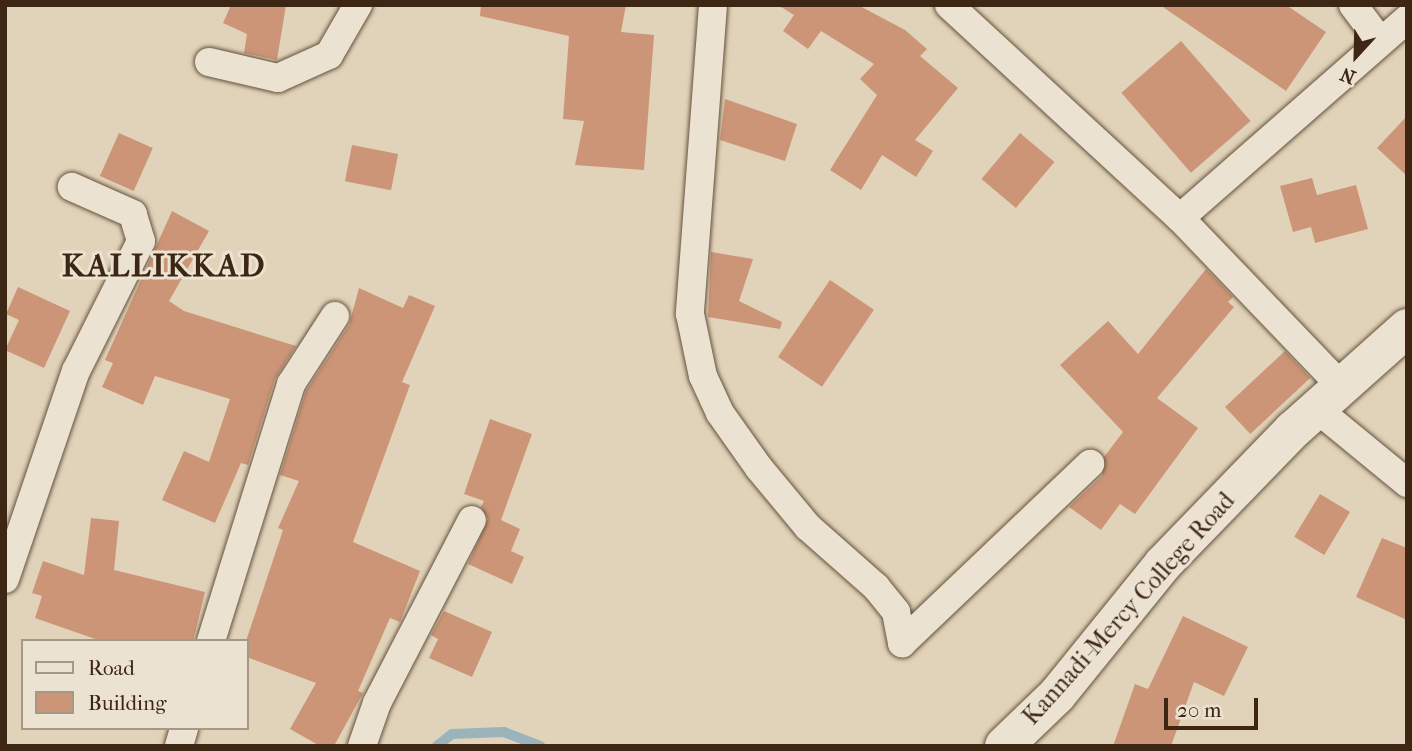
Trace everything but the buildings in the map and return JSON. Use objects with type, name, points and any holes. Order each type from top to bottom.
[{"type":"main road","name":"Kannadi-Mercy College Road","points":[[1004,746],[1057,695],[1163,564],[1329,398],[1407,328]]},
{"type":"street","points":[[209,62],[278,78],[329,55],[358,5]]},
{"type":"street","points":[[712,5],[690,314],[703,376],[720,413],[759,468],[808,527],[876,587],[896,612],[902,643],[1090,464]]},
{"type":"street","points":[[949,5],[1180,218],[1329,398],[1407,483]]},
{"type":"street","points":[[1353,5],[1380,41]]},
{"type":"street","points":[[1180,218],[1407,19]]},
{"type":"street","points":[[5,579],[76,371],[141,241],[133,214],[72,187]]},
{"type":"street","points":[[212,639],[290,384],[335,316]]},
{"type":"street","points":[[362,746],[377,703],[472,520]]},
{"type":"waterway","points":[[437,746],[452,734],[504,732],[540,746]]},
{"type":"district","name":"KALLIKKAD","points":[[164,266]]}]
